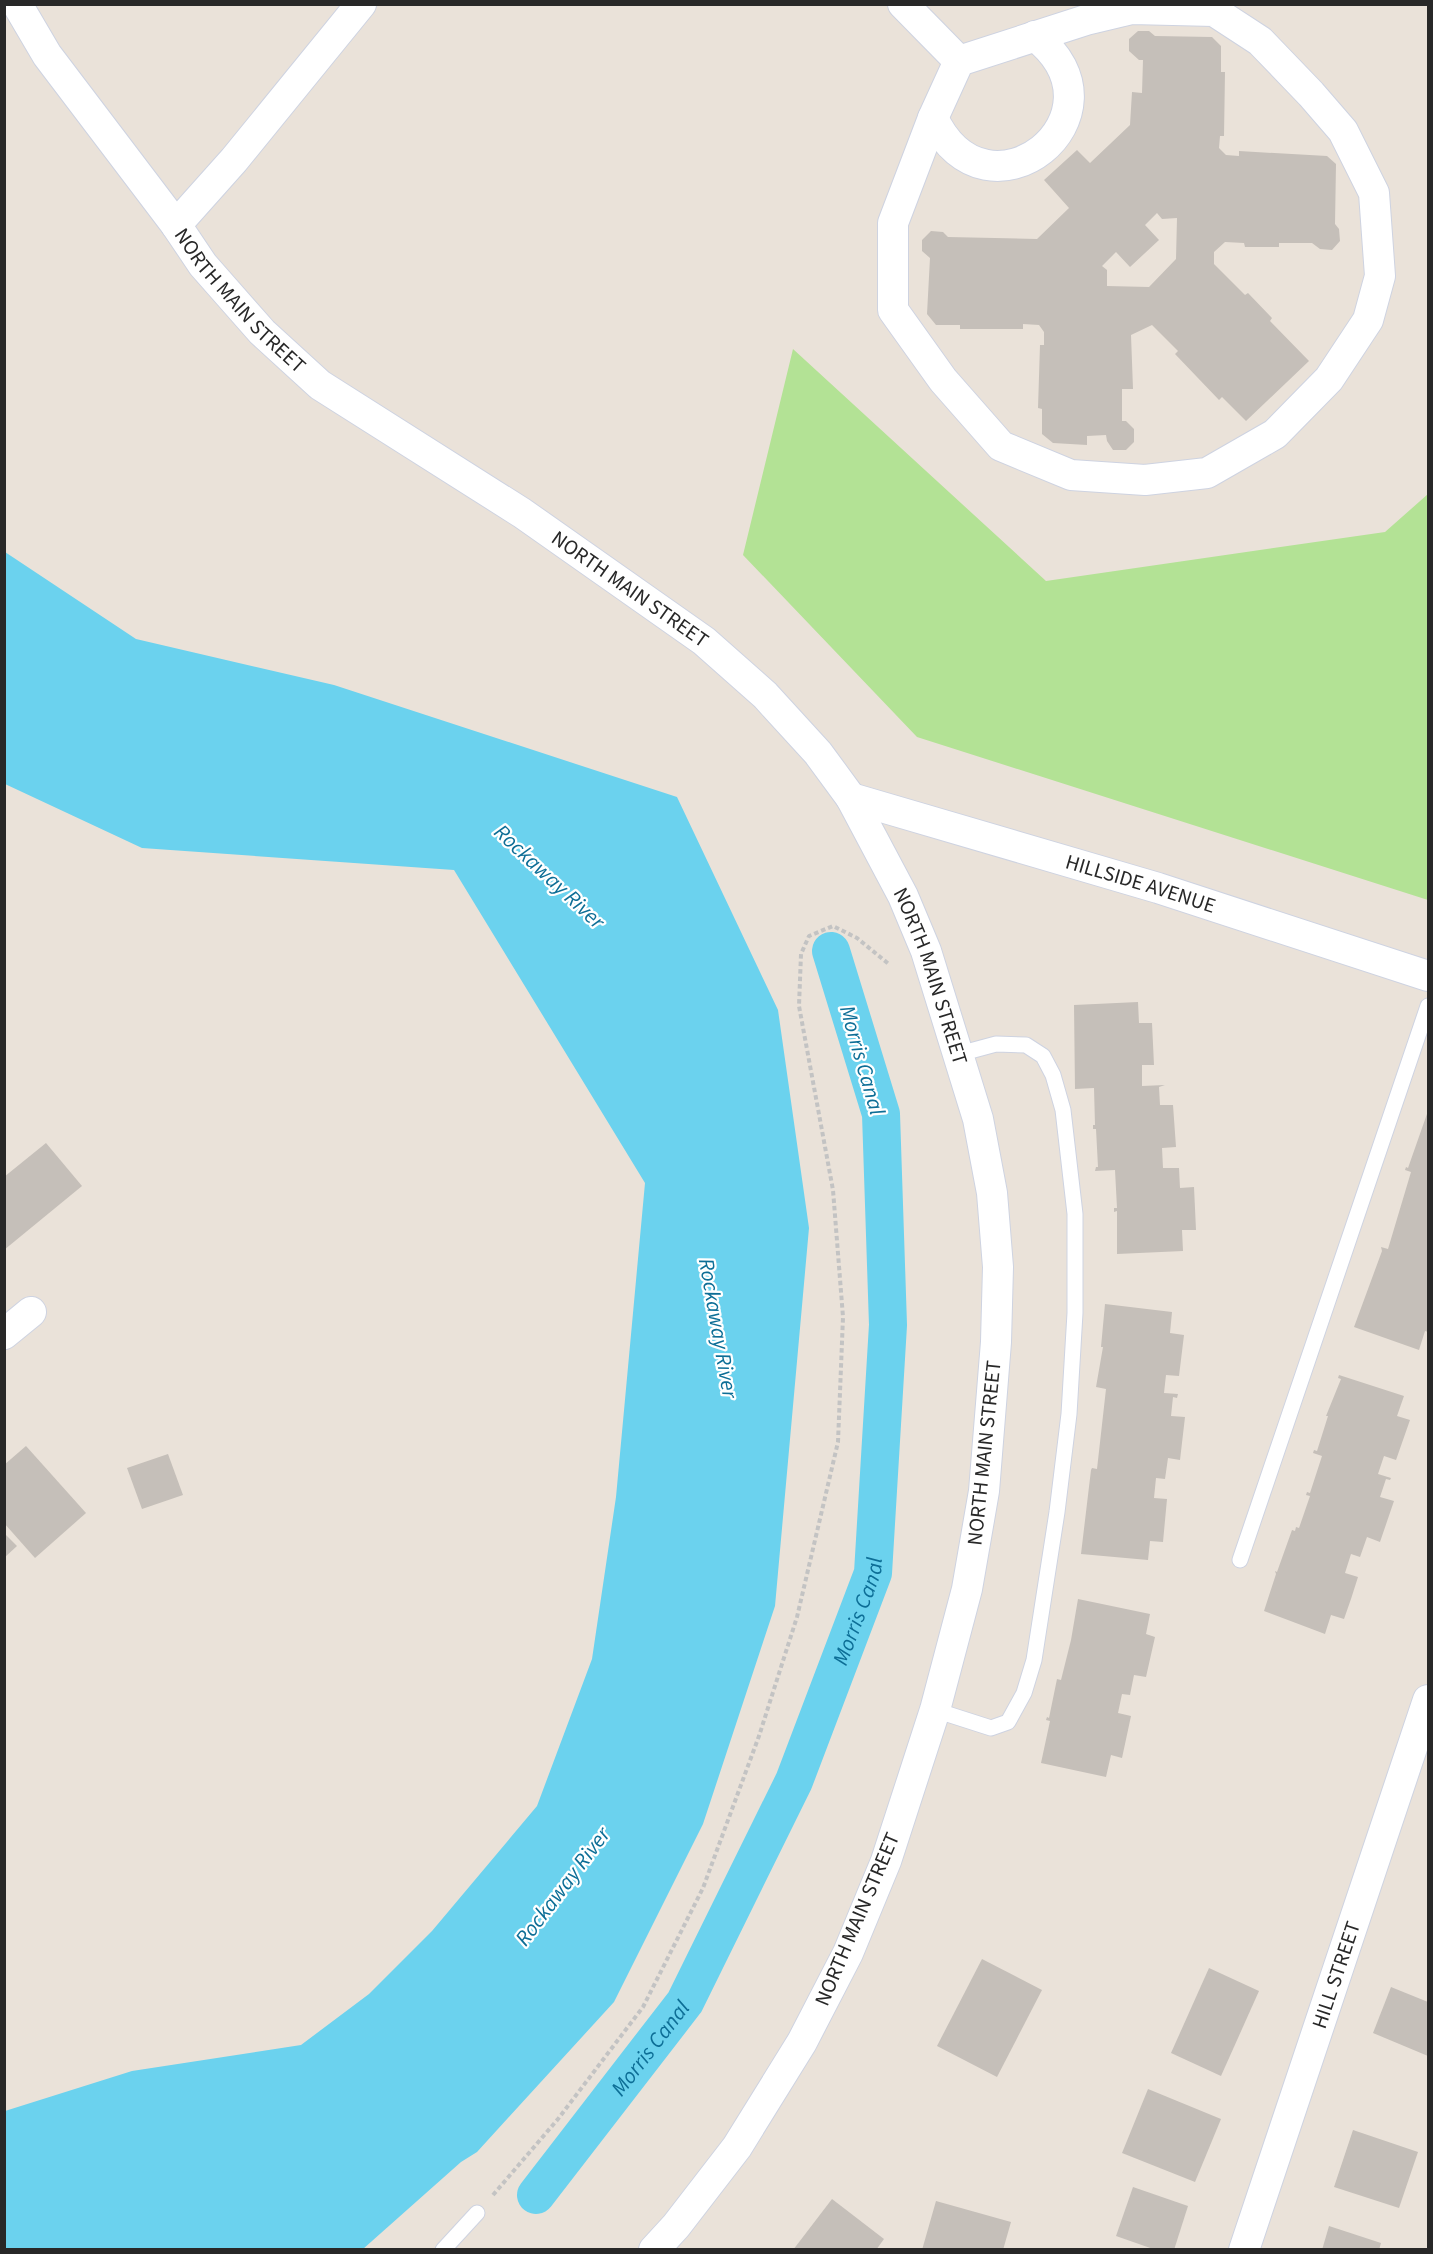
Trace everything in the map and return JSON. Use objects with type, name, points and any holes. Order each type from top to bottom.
[{"type":"street","name":"NORTH MAIN STREET","points":[[17,4],[47,55],[176,225],[203,265],[262,332],[320,385],[522,513],[704,641],[765,695],[818,753],[851,798],[903,896],[926,951],[978,1119],[992,1193],[998,1268],[996,1342],[984,1491],[967,1589],[935,1710],[886,1861],[848,1953],[802,2042],[737,2148],[676,2226],[654,2250]]},
{"type":"street","points":[[176,225],[234,160],[361,4]]},
{"type":"street","points":[[903,4],[959,61]]},
{"type":"street","points":[[1132,9],[1214,11],[1260,41],[1311,93],[1343,131],[1374,193],[1380,276],[1368,320],[1329,379],[1275,434],[1207,474],[1145,480],[1071,475],[1001,446],[943,380],[892,310],[893,223],[933,118],[959,61],[1035,36],[1132,9]]},
{"type":"street","points":[[933,118],[940,134],[952,147],[982,164],[1000,166],[1017,163],[1033,157],[1047,146],[1059,132],[1066,115],[1068,97],[1066,80],[1060,62],[1035,36]]},
{"type":"street","name":"HILLSIDE AVENUE","points":[[851,798],[1158,888],[1428,976]]},
{"type":"street","points":[[4,1334],[30,1312]]},
{"type":"street","name":"HILL STREET","points":[[1244,2250],[1428,1700]]},
{"type":"lane","points":[[1240,1560],[1428,1005]]},
{"type":"lane","points":[[935,1710],[991,1728],[1008,1722],[1024,1693],[1034,1660],[1057,1512],[1069,1414],[1075,1313],[1075,1214],[1063,1110],[1053,1075],[1043,1056],[1026,1045],[996,1044],[959,1054]]},
{"type":"lane","points":[[443,2250],[477,2214]]},
{"type":"path","points":[[477,2214],[558,2119],[643,2007],[703,1888],[759,1736],[797,1617],[838,1442],[843,1317],[833,1190],[799,1005],[801,954],[809,936],[833,926],[857,938],[890,965]]},
{"type":"green space","points":[[793,349],[1046,581],[1385,532],[1428,494],[1428,900],[917,737],[743,555]]},
{"type":"water","name":"Rockaway River","points":[[5,552],[136,639],[334,685],[677,797],[778,1010],[809,1228],[775,1606],[703,1824],[614,2002],[477,2152],[461,2162],[363,2249],[5,2249],[5,2111],[132,2071],[301,2045],[369,1994],[432,1931],[537,1806],[592,1659],[616,1497],[645,1183],[454,870],[142,848],[5,784]]},
{"type":"building","points":[[1138,31],[1149,31],[1155,36],[1212,37],[1221,46],[1221,72],[1225,72],[1224,136],[1220,136],[1219,148],[1226,155],[1239,156],[1239,151],[1327,156],[1336,164],[1335,224],[1339,229],[1340,241],[1332,250],[1320,249],[1312,243],[1279,243],[1279,247],[1245,247],[1244,243],[1225,242],[1214,252],[1214,264],[1245,295],[1248,293],[1272,318],[1270,321],[1309,361],[1246,421],[1222,397],[1219,400],[1175,354],[1178,351],[1152,325],[1131,335],[1133,389],[1122,389],[1122,421],[1126,421],[1134,429],[1134,442],[1126,450],[1113,450],[1106,435],[1087,436],[1087,445],[1053,443],[1042,434],[1042,409],[1038,408],[1040,345],[1044,345],[1044,332],[1039,325],[1023,324],[1023,329],[960,329],[960,325],[936,325],[927,314],[930,258],[922,251],[922,240],[931,231],[943,232],[948,237],[1037,239],[1069,208],[1044,180],[1077,150],[1090,163],[1130,125],[1132,92],[1142,93],[1143,60],[1139,60],[1129,51],[1129,39]],"holes":[[[1157,213],[1162,219],[1177,218],[1176,259],[1149,287],[1107,286],[1107,270],[1102,266],[1116,252],[1130,267],[1159,240],[1145,225]]]},
{"type":"building","points":[[1138,1002],[1139,1023],[1152,1023],[1154,1065],[1142,1065],[1142,1086],[1165,1085],[1159,1087],[1160,1105],[1173,1105],[1176,1147],[1162,1148],[1163,1168],[1179,1168],[1180,1188],[1194,1187],[1196,1230],[1182,1230],[1183,1251],[1117,1254],[1117,1211],[1114,1212],[1114,1208],[1117,1208],[1115,1170],[1095,1171],[1098,1167],[1096,1129],[1093,1129],[1095,1125],[1094,1088],[1075,1089],[1074,1005]]},
{"type":"building","points":[[1428,1111],[1428,1332],[1425,1331],[1419,1350],[1354,1327],[1382,1251],[1381,1247],[1388,1249],[1411,1172],[1405,1170],[1406,1167],[1408,1168]]},
{"type":"building","points":[[46,1143],[82,1186],[4,1250],[4,1177]]},
{"type":"building","points":[[1105,1304],[1172,1312],[1170,1333],[1184,1335],[1179,1376],[1166,1375],[1164,1393],[1178,1394],[1177,1398],[1173,1397],[1171,1416],[1185,1417],[1180,1460],[1168,1458],[1165,1479],[1156,1478],[1154,1498],[1167,1499],[1163,1542],[1150,1541],[1148,1560],[1081,1554],[1091,1470],[1092,1468],[1097,1469],[1106,1389],[1096,1387],[1103,1347],[1101,1347]]},
{"type":"building","points":[[1339,1375],[1404,1396],[1397,1416],[1410,1420],[1396,1460],[1384,1456],[1378,1474],[1391,1478],[1386,1479],[1380,1497],[1394,1501],[1380,1542],[1367,1537],[1360,1557],[1351,1554],[1345,1573],[1358,1577],[1351,1599],[1344,1619],[1331,1615],[1325,1634],[1264,1611],[1275,1571],[1277,1572],[1292,1530],[1299,1528],[1310,1496],[1306,1495],[1307,1492],[1310,1493],[1322,1456],[1313,1453],[1314,1450],[1317,1451],[1328,1416],[1326,1416],[1341,1379],[1338,1378]]},
{"type":"building","points":[[26,1446],[86,1513],[35,1558],[4,1523],[4,1465]]},
{"type":"building","points":[[168,1454],[183,1495],[142,1509],[127,1468]]},
{"type":"building","points":[[4,1533],[17,1546],[4,1558]]},
{"type":"building","points":[[1078,1599],[1150,1614],[1146,1634],[1155,1637],[1146,1677],[1134,1675],[1130,1695],[1122,1694],[1118,1713],[1131,1716],[1122,1758],[1111,1755],[1106,1777],[1041,1763],[1050,1721],[1046,1720],[1047,1717],[1049,1718],[1057,1679],[1061,1680]]},
{"type":"building","points":[[982,1959],[1042,1990],[997,2077],[937,2046]]},
{"type":"building","points":[[1209,1968],[1259,1991],[1221,2076],[1171,2053]]},
{"type":"building","points":[[1391,1987],[1428,2002],[1428,2056],[1373,2033]]},
{"type":"building","points":[[1148,2089],[1221,2119],[1195,2182],[1122,2153]]},
{"type":"building","points":[[1353,2130],[1418,2152],[1399,2208],[1334,2187]]},
{"type":"building","points":[[1133,2187],[1188,2206],[1174,2250],[1156,2250],[1116,2236]]},
{"type":"building","points":[[832,2199],[884,2239],[876,2250],[793,2250]]},
{"type":"building","points":[[936,2201],[1011,2222],[1003,2250],[922,2250]]},
{"type":"building","points":[[1329,2226],[1381,2243],[1379,2250],[1322,2250]]},
{"type":"waterway","name":"Morris Canal","points":[[536,2195],[685,2002],[794,1781],[873,1573],[888,1325],[881,1114],[831,951]]}]
